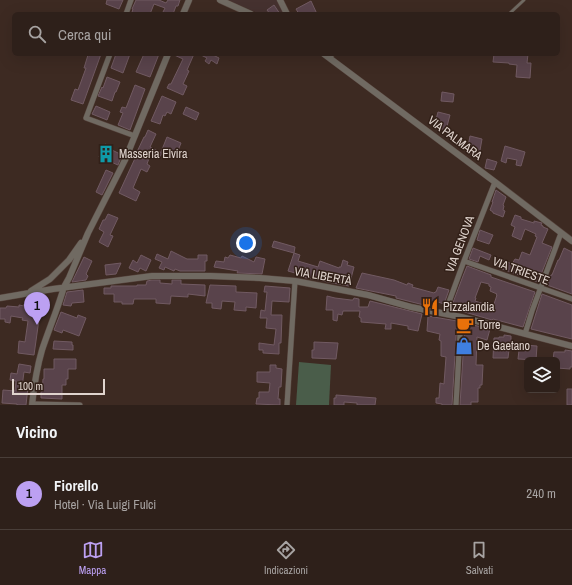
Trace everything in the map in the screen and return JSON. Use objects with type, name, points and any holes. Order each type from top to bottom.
[{"type":"street","points":[[127,12],[131,0]]},
{"type":"street","points":[[184,12],[189,0]]},
{"type":"street","points":[[220,0],[247,12]]},
{"type":"street","points":[[280,0],[286,12]]},
{"type":"street","points":[[109,56],[86,118],[135,136]]},
{"type":"street","points":[[80,405],[32,404],[39,361],[64,287],[88,233],[114,184],[167,56]]},
{"type":"street","name":"VIA PALMARA","points":[[330,56],[572,241]]},
{"type":"street","name":"VIA GENOVA","points":[[445,313],[495,182]]},
{"type":"street","points":[[0,298],[28,292],[50,279],[69,260],[88,233]]},
{"type":"street","points":[[525,334],[540,288],[561,233]]},
{"type":"street","name":"VIA TRIESTE","points":[[464,261],[572,299]]},
{"type":"street","name":"VIA LIBERTÀ","points":[[28,292],[152,276],[211,276],[295,281],[368,295],[411,307],[445,313],[572,346]]},
{"type":"street","points":[[50,279],[50,285],[53,289]]},
{"type":"street","points":[[287,405],[295,281]]},
{"type":"street","points":[[456,405],[461,317]]},
{"type":"lane","points":[[511,12],[524,0]]},
{"type":"shaded area","points":[[228,0],[277,0],[283,12],[255,12]]},
{"type":"green space","points":[[299,362],[331,365],[329,405],[296,405]]},
{"type":"building","points":[[107,0],[123,0],[119,9],[106,4]]},
{"type":"building","points":[[136,0],[159,0],[166,3],[168,0],[180,0],[174,12],[163,12],[165,8],[154,4],[151,12],[132,12]]},
{"type":"building","points":[[311,1],[316,12],[298,12],[296,9]]},
{"type":"building","points":[[274,5],[279,12],[268,12],[267,10]]},
{"type":"building","points":[[88,56],[100,56],[83,104],[71,100],[75,89],[78,90],[86,68],[84,68]]},
{"type":"building","points":[[115,56],[129,56],[123,73],[111,68]]},
{"type":"building","points":[[143,56],[158,56],[150,77],[136,72]]},
{"type":"building","points":[[176,56],[193,56],[187,70],[189,71],[183,84],[187,86],[183,95],[167,88],[169,84],[171,84],[183,59]]},
{"type":"building","points":[[203,56],[215,56],[219,58],[217,64],[211,60],[209,64],[205,61],[207,58]]},
{"type":"building","points":[[494,56],[528,56],[527,63],[531,63],[530,78],[516,77],[517,65],[493,62]]},
{"type":"building","points":[[107,77],[120,82],[112,101],[98,96]]},
{"type":"building","points":[[135,85],[145,89],[130,130],[118,125],[123,113],[120,112],[122,107],[126,108]]},
{"type":"building","points":[[442,92],[454,94],[453,102],[441,101]]},
{"type":"building","points":[[162,96],[176,102],[171,114],[167,112],[165,116],[163,115],[160,124],[151,121]]},
{"type":"building","points":[[96,106],[110,112],[107,120],[92,114]]},
{"type":"building","points":[[186,107],[199,113],[196,120],[183,114]]},
{"type":"building","points":[[438,112],[450,115],[446,130],[434,127]]},
{"type":"building","points":[[148,130],[156,134],[150,147],[162,153],[160,157],[151,153],[147,164],[150,166],[147,172],[141,169],[133,188],[140,192],[136,201],[119,193]]},
{"type":"building","points":[[470,136],[482,139],[479,156],[467,153]]},
{"type":"building","points":[[167,137],[181,143],[175,158],[161,152]]},
{"type":"building","points":[[105,144],[109,146],[108,148],[122,155],[118,165],[99,157]]},
{"type":"building","points":[[505,146],[525,152],[521,166],[516,165],[517,160],[507,158],[506,163],[501,161]]},
{"type":"building","points":[[487,159],[497,162],[494,170],[485,168]]},
{"type":"building","points":[[106,170],[113,173],[102,195],[96,192]]},
{"type":"building","points":[[496,190],[506,197],[503,205],[503,210],[505,211],[503,217],[493,213],[490,210]]},
{"type":"building","points":[[108,214],[118,218],[110,235],[113,236],[108,247],[99,242],[104,232],[99,229],[103,220],[105,220]]},
{"type":"building","points":[[515,215],[521,217],[521,219],[534,223],[534,221],[542,223],[541,225],[543,227],[548,229],[542,243],[552,247],[538,282],[497,267],[500,259],[512,264],[515,259],[519,260],[522,252],[530,255],[537,237],[535,236],[536,234],[525,229],[521,240],[512,236],[515,227],[511,225]]},
{"type":"building","points":[[480,230],[493,235],[489,244],[477,240]]},
{"type":"building","points":[[274,241],[295,247],[294,253],[272,247]]},
{"type":"building","points":[[473,248],[491,255],[489,260],[480,256],[478,262],[469,259]]},
{"type":"building","points":[[564,248],[572,252],[572,294],[547,285]]},
{"type":"building","points":[[171,251],[187,259],[198,259],[198,255],[207,255],[207,261],[205,261],[205,271],[180,271],[175,269],[174,271],[165,267],[164,270],[159,268],[162,262],[155,259],[157,254],[168,259]]},
{"type":"building","points":[[294,253],[300,255],[298,261],[318,267],[320,261],[339,268],[341,267],[343,260],[348,262],[347,265],[354,267],[349,286],[302,277],[302,275],[288,271]]},
{"type":"building","points":[[141,255],[151,260],[146,271],[140,268],[138,272],[129,268],[133,260],[137,263]]},
{"type":"building","points":[[230,255],[241,258],[242,256],[254,262],[256,257],[265,259],[262,274],[237,273],[238,271],[214,267],[216,261],[224,262],[225,257],[228,258]]},
{"type":"building","points":[[84,257],[92,261],[86,274],[88,276],[86,280],[72,282]]},
{"type":"building","points":[[121,263],[116,274],[106,275],[105,265]]},
{"type":"building","points":[[467,266],[491,275],[491,277],[535,292],[523,327],[451,308]],"holes":[[[481,282],[489,284],[491,287],[490,291],[497,294],[493,307],[475,301]]]},
{"type":"building","points":[[362,273],[394,280],[407,285],[408,283],[413,285],[412,287],[434,293],[438,287],[449,290],[444,304],[435,301],[434,307],[429,306],[429,300],[425,299],[424,305],[396,298],[396,296],[356,288]]},
{"type":"building","points":[[160,280],[160,283],[172,284],[172,280],[181,280],[181,284],[205,285],[205,296],[188,294],[188,297],[171,296],[170,304],[156,303],[156,299],[134,299],[133,304],[122,304],[122,302],[114,302],[114,294],[104,294],[104,288],[111,288],[111,286],[146,285],[147,281]]},
{"type":"building","points":[[210,285],[236,286],[236,292],[257,293],[256,308],[246,307],[246,311],[234,310],[235,302],[222,301],[221,309],[212,308],[212,303],[206,303]]},
{"type":"building","points":[[265,286],[290,288],[289,302],[272,301],[271,315],[282,315],[279,354],[263,353],[263,350],[259,350],[259,343],[274,345],[276,329],[266,328],[267,318],[260,318],[261,310],[265,311],[267,292],[264,292]]},
{"type":"building","points":[[83,290],[84,302],[72,303],[71,306],[63,305],[67,292]]},
{"type":"building","points":[[542,294],[572,305],[572,339],[531,329]]},
{"type":"building","points":[[327,296],[351,300],[354,298],[359,299],[359,307],[368,307],[370,301],[422,314],[418,331],[408,329],[408,326],[391,323],[391,329],[385,329],[386,324],[361,322],[361,318],[359,317],[360,311],[343,311],[342,315],[338,314],[337,321],[333,320],[333,310],[326,310]]},
{"type":"building","points":[[30,303],[41,305],[34,355],[18,353],[19,341],[25,342],[28,321],[22,320],[23,318],[11,316],[10,323],[5,322],[5,319],[0,319],[0,308],[6,308],[7,306],[19,307],[19,305],[24,306],[24,304],[30,305]]},
{"type":"building","points":[[61,312],[77,318],[78,315],[86,318],[79,336],[63,330],[62,333],[54,330]]},
{"type":"building","points":[[428,316],[457,321],[452,405],[442,405],[436,403],[436,398],[439,398],[440,383],[444,384],[446,357],[441,356],[441,341],[439,340],[440,334],[427,331]]},
{"type":"building","points":[[465,323],[490,329],[487,340],[477,337],[476,365],[483,365],[482,385],[478,388],[478,402],[471,402],[471,405],[460,405]]},
{"type":"building","points":[[504,335],[511,336],[511,343],[537,346],[536,357],[524,357],[524,359],[518,359],[519,350],[509,350],[508,358],[493,358],[494,338],[504,337]]},
{"type":"building","points":[[54,341],[72,342],[73,350],[53,349]]},
{"type":"building","points":[[314,342],[338,343],[336,359],[312,358]]},
{"type":"building","points":[[565,350],[572,351],[572,367],[570,367],[570,369],[560,368],[560,357],[553,357],[554,352],[565,352]]},
{"type":"building","points":[[54,359],[76,359],[76,369],[68,369],[68,379],[66,379],[66,385],[62,385],[62,399],[41,398],[44,369],[54,369]]},
{"type":"building","points":[[19,364],[31,366],[30,373],[24,372],[22,387],[28,387],[26,405],[2,403],[3,390],[15,391],[16,381],[10,380],[11,373],[17,374]]},
{"type":"building","points":[[270,365],[276,365],[276,368],[282,369],[281,387],[279,387],[278,399],[280,399],[280,405],[256,404],[257,398],[259,398],[259,392],[269,392],[270,383],[257,382],[257,372],[270,372]]},
{"type":"building","points":[[567,389],[572,389],[572,405],[567,405]]},
{"type":"building","points":[[336,395],[376,398],[375,405],[357,405],[357,403],[344,402],[344,405],[334,405],[334,398],[336,398]]},
{"type":"place","name":"Masseria Elvira","points":[[106,154]]},
{"type":"place","name":"Pizzalandia","points":[[430,307]]},
{"type":"place","name":"Fiorello","points":[[37,325]]},
{"type":"place","name":"Torre","points":[[465,325]]},
{"type":"place","name":"De Gaetano","points":[[464,346]]}]
